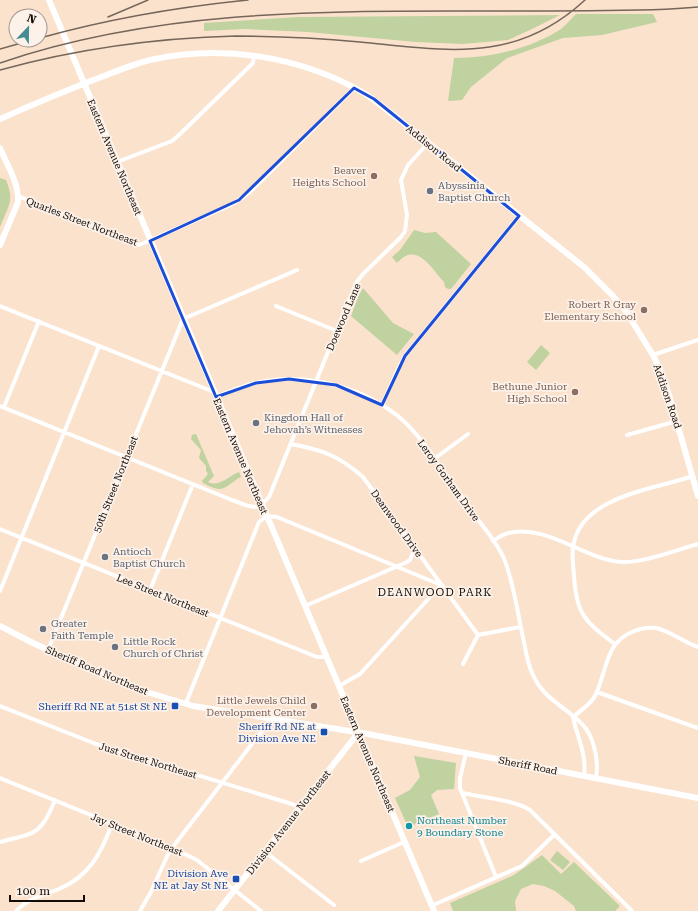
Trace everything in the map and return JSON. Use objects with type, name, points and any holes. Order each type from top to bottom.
[{"type":"main road","name":"Eastern Avenue Northeast","points":[[49,0],[182,319],[267,516],[326,658],[340,686],[358,733],[432,908]]},
{"type":"main road","name":"Addison Road","points":[[0,119],[84,83],[134,65],[177,56],[214,52],[278,60],[328,76],[354,88],[374,99],[586,269],[612,295],[637,327],[653,354],[665,382],[698,496]]},
{"type":"main road","name":"Quarles Street Northeast","points":[[0,148],[15,183],[18,196]]},
{"type":"main road","points":[[0,245],[18,202],[18,196]]},
{"type":"main road","name":"Sheriff Road Northeast","points":[[0,626],[48,650],[120,682],[154,694],[186,703],[192,702],[214,709],[358,733]]},
{"type":"main road","name":"Sheriff Road Northeast","points":[[0,630],[10,632]]},
{"type":"main road","name":"Sheriff Road","points":[[358,733],[698,798]]},
{"type":"main road","name":"Division Avenue Northeast","points":[[218,911],[298,807],[358,733]]},
{"type":"street","points":[[117,162],[172,140],[180,135],[253,63],[254,56]]},
{"type":"street","points":[[150,241],[233,204],[250,192],[354,88]]},
{"type":"street","name":"Doewood Lane","points":[[262,505],[269,497],[356,282],[401,237],[405,231],[407,215],[401,180],[408,165],[428,143]]},
{"type":"street","name":"Quarles Street Northeast","points":[[18,196],[139,245],[150,241]]},
{"type":"street","points":[[382,405],[398,369],[406,356],[519,216]]},
{"type":"street","points":[[182,319],[297,270]]},
{"type":"street","points":[[0,306],[162,371],[215,394]]},
{"type":"street","points":[[276,306],[337,331]]},
{"type":"street","name":"50th Street Northeast","points":[[48,650],[182,319]]},
{"type":"street","points":[[38,321],[2,406],[253,507],[262,505]]},
{"type":"street","points":[[653,354],[698,340]]},
{"type":"street","points":[[0,591],[99,346]]},
{"type":"street","name":"Leroy Gorham Drive","points":[[215,394],[272,380],[289,379],[316,381],[348,389],[382,405],[398,416],[434,459],[493,541],[506,563],[528,662],[536,682],[546,694],[585,727],[592,743],[596,759],[596,778]]},
{"type":"street","points":[[627,435],[677,421]]},
{"type":"street","points":[[434,459],[468,434]]},
{"type":"street","name":"Deanwood Drive","points":[[291,444],[316,449],[338,458],[363,477],[478,635]]},
{"type":"street","points":[[616,644],[596,630],[586,620],[577,604],[573,547],[578,532],[584,521],[603,505],[631,494],[693,476]]},
{"type":"street","points":[[150,590],[193,484]]},
{"type":"street","points":[[186,703],[259,522],[267,516],[277,517],[441,585],[360,674],[340,686]]},
{"type":"street","name":"Lee Street Northeast","points":[[0,529],[317,657],[326,658]]},
{"type":"street","points":[[493,541],[504,534],[511,532],[542,534],[607,560],[627,562],[642,560],[698,544]]},
{"type":"street","points":[[305,606],[410,560],[415,548]]},
{"type":"street","points":[[464,664],[478,635],[520,627]]},
{"type":"street","points":[[584,776],[584,755],[573,717],[592,699],[597,692],[616,644],[636,630],[655,628],[669,633],[698,648]]},
{"type":"street","points":[[597,692],[698,728]]},
{"type":"street","name":"Just Street Northeast","points":[[0,706],[96,744],[223,782],[298,807]]},
{"type":"street","points":[[140,911],[151,892],[168,853],[271,719]]},
{"type":"street","points":[[466,753],[460,782],[462,793],[496,877]]},
{"type":"street","name":"Jay Street Northeast","points":[[0,778],[172,848],[197,860],[261,911]]},
{"type":"street","points":[[462,793],[506,802],[526,808],[532,812],[632,911]]},
{"type":"street","points":[[0,842],[27,835],[37,830],[46,820],[55,800]]},
{"type":"street","points":[[16,911],[32,898],[58,890],[70,884],[87,870],[100,853],[112,824]]},
{"type":"street","points":[[432,908],[524,864],[554,835]]},
{"type":"street","points":[[361,861],[404,842]]},
{"type":"street","points":[[264,851],[334,905]]},
{"type":"highlighted area","points":[[354,88],[374,99],[519,216],[405,356],[382,405],[336,385],[289,379],[256,383],[216,397],[150,241],[239,200]]},
{"type":"green space","points":[[576,14],[653,14],[657,22],[602,35],[563,38],[507,58],[471,87],[462,100],[448,101],[454,58],[468,58],[496,54],[523,47],[561,29]]},
{"type":"green space","points":[[560,15],[508,40],[463,44],[416,42],[308,32],[245,29],[204,31],[204,23],[298,17]]},
{"type":"green space","points":[[0,178],[6,180],[9,187],[10,199],[8,209],[0,227]]},
{"type":"green space","points":[[414,230],[425,233],[436,232],[471,264],[451,289],[445,287],[444,282],[433,268],[419,256],[408,255],[397,263],[392,257],[400,250]]},
{"type":"green space","points":[[363,288],[393,323],[414,334],[397,355],[351,316]]},
{"type":"green space","points":[[541,345],[550,353],[536,370],[527,362]]},
{"type":"green space","points":[[196,434],[214,476],[208,482],[220,482],[239,472],[241,477],[221,489],[214,488],[203,483],[202,481],[208,474],[206,471],[206,466],[199,458],[201,450],[191,439],[192,435]]},
{"type":"green space","points":[[414,756],[456,763],[454,789],[437,790],[431,795],[439,814],[408,827],[395,798],[410,790],[420,777]]},
{"type":"green space","points":[[557,851],[570,862],[563,870],[550,860]]},
{"type":"green space","points":[[542,855],[561,874],[574,862],[620,906],[615,911],[576,911],[574,906],[555,891],[544,886],[533,884],[521,889],[515,901],[516,911],[453,911],[450,903],[514,875]]},
{"type":"railway","points":[[108,17],[148,0]]},
{"type":"railway","points":[[48,36],[143,14],[248,0]]},
{"type":"railway","points":[[0,70],[58,56],[117,46],[206,37],[236,36],[313,38],[422,48],[478,48],[506,44],[532,35],[559,21],[585,0]]},
{"type":"railway","points":[[0,63],[66,44],[133,30],[201,20],[337,12],[640,10],[698,7]]},
{"type":"railway","points":[[0,49],[8,47]]},
{"type":"place","name":"Beaver Heights School","points":[[374,176]]},
{"type":"place","name":"Abyssinia Baptist Church","points":[[430,191]]},
{"type":"place","name":"Robert R Gray Elementary School","points":[[644,310]]},
{"type":"place","name":"Bethune Junior High School","points":[[575,392]]},
{"type":"place","name":"Kingdom Hall of Jehovah’s Witnesses","points":[[256,423]]},
{"type":"place","name":"Antioch Baptist Church","points":[[105,557]]},
{"type":"place","name":"Greater Faith Temple","points":[[43,629]]},
{"type":"place","name":"Little Rock Church of Christ","points":[[115,647]]},
{"type":"place","name":"Sheriff Rd NE at 51st St NE","points":[[175,706]]},
{"type":"place","name":"Little Jewels Child Development Center","points":[[314,706]]},
{"type":"place","name":"Sheriff Rd NE at Division Ave NE","points":[[324,732]]},
{"type":"place","name":"Northeast Number 9 Boundary Stone","points":[[409,826]]},
{"type":"place","name":"Division Ave NE at Jay St NE","points":[[236,879]]},
{"type":"district","name":"DEANWOOD PARK","points":[[435,592]]}]
